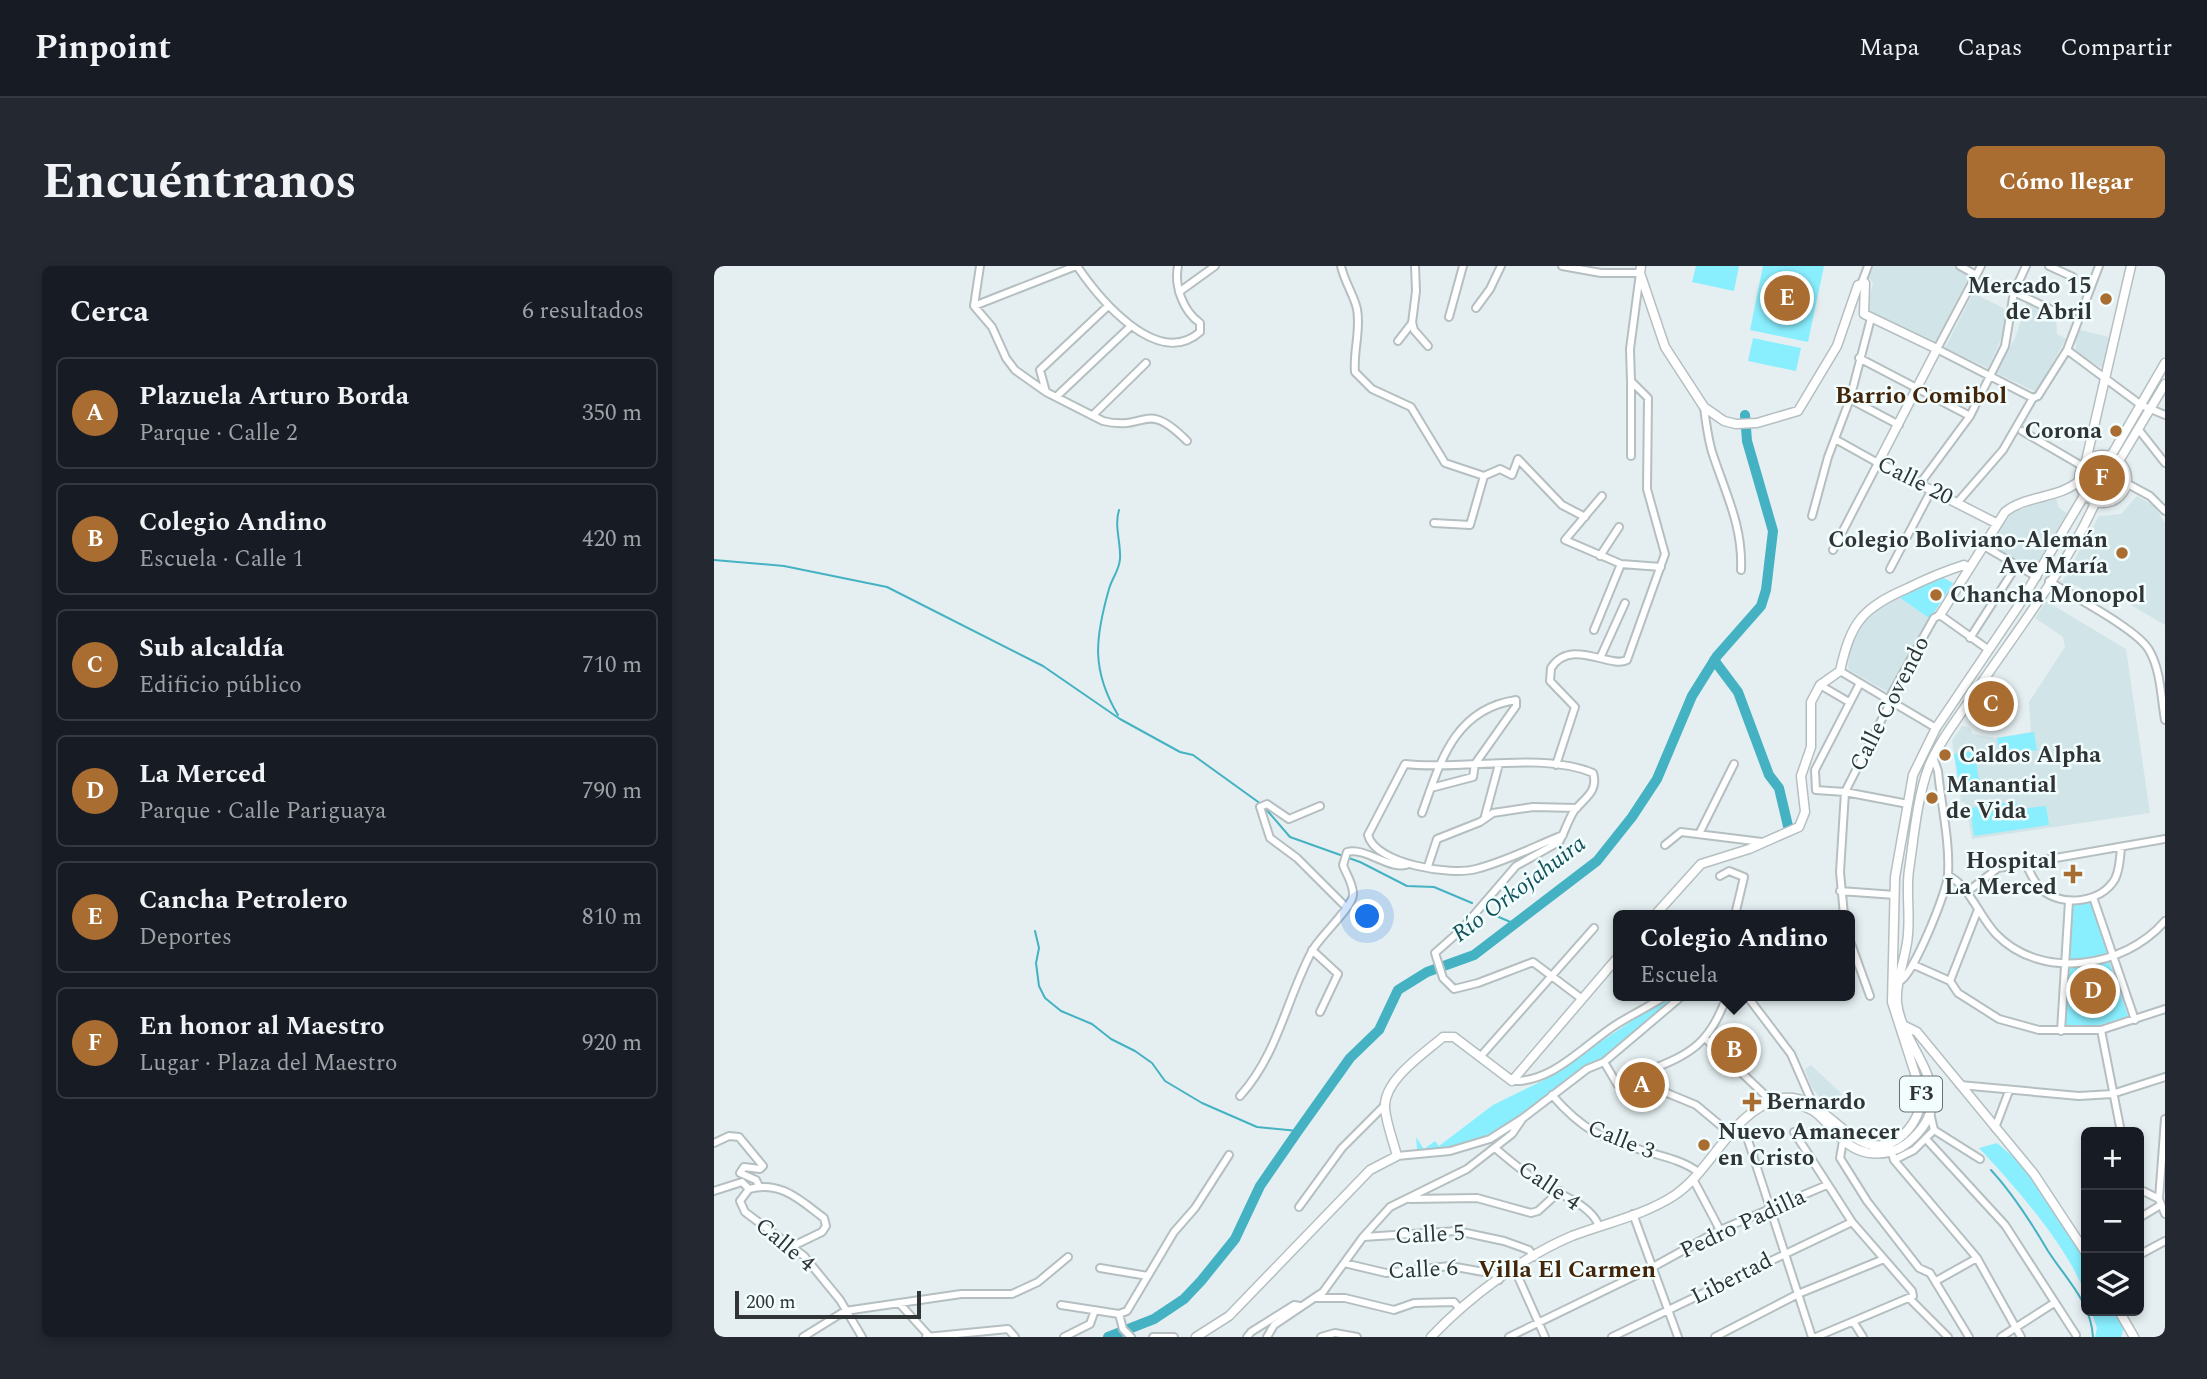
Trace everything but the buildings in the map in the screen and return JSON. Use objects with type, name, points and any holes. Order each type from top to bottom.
[{"type":"main road","points":[[2093,440],[2107,456],[2119,461],[2125,470],[2126,483],[2117,498],[2109,502],[2096,501],[2085,494],[2079,481],[2093,440],[2132,266]]},
{"type":"main road","points":[[1640,270],[1665,347],[1704,407],[1724,421],[1736,424],[1753,424],[1790,414],[1802,406],[1837,346],[1858,285],[1862,282],[1867,290],[1863,311],[1871,318],[1937,349],[1878,463]]},
{"type":"main road","points":[[2119,461],[2138,430],[2145,407],[2165,363]]},
{"type":"main road","points":[[2084,463],[2107,456],[2165,384]]},
{"type":"main road","name":"Calle 20","points":[[1878,463],[1996,523]]},
{"type":"main road","name":"Calle Covendo","points":[[1940,615],[1996,523],[2012,506],[2071,488],[2079,481]]},
{"type":"main road","name":"F3","points":[[1891,1152],[1917,1135],[1930,1111],[1930,1080],[1905,1026],[1897,999],[1896,981],[1895,895],[1916,767],[1936,728],[2038,577],[2085,494]]},
{"type":"main road","name":"F3","points":[[1891,1152],[1900,1137],[1913,1124],[1921,1105],[1919,1079],[1893,1013],[1896,981],[1908,935],[1908,895],[1919,806],[1933,757],[2049,581],[2096,501]]},
{"type":"main road","points":[[1660,910],[1701,864],[1792,832],[1803,820],[1805,812],[1801,776],[1811,747],[1811,702],[1820,685],[1840,671],[1849,635],[1869,606],[1947,570],[1964,565],[1969,568]]},
{"type":"main road","points":[[2038,577],[2049,581]]},
{"type":"main road","points":[[2020,605],[2029,612]]},
{"type":"main road","points":[[1989,650],[1999,657]]},
{"type":"main road","points":[[1936,728],[1947,735]]},
{"type":"main road","points":[[1908,804],[1919,806]]},
{"type":"main road","points":[[1895,895],[1908,895]]},
{"type":"main road","points":[[1196,1337],[1229,1316],[1370,1170],[1396,1156],[1384,1105],[1395,1081],[1443,1037],[1454,1037],[1512,1081],[1613,964]]},
{"type":"main road","points":[[1905,1026],[1917,1032],[2034,1174],[2081,1245]]},
{"type":"main road","points":[[1900,1034],[1912,1041]]},
{"type":"main road","points":[[1431,1337],[1459,1308],[1534,1257],[1599,1226],[1674,1196],[1696,1176],[1740,1125],[1769,1103],[1793,1098],[1812,1102]]},
{"type":"main road","name":"F3","points":[[1812,1102],[1844,1136]]},
{"type":"main road","name":"F3","points":[[1769,1103],[1794,1104],[1813,1110],[1857,1145],[1879,1145],[1891,1152]]},
{"type":"main road","points":[[2122,1316],[2134,1337]]},
{"type":"street","points":[[980,266],[974,306],[998,335],[1009,365],[1046,392],[1093,415],[1115,424],[1155,417],[1169,423],[1187,441]]},
{"type":"street","points":[[974,306],[1076,266],[1108,306],[1131,326],[1168,342],[1187,340],[1197,335],[1200,323],[1192,317],[1179,292],[1178,266]]},
{"type":"street","points":[[1179,292],[1215,266]]},
{"type":"street","points":[[1341,266],[1357,309],[1358,351],[1354,359],[1355,372],[1372,389],[1410,407],[1446,463],[1484,476],[1500,469],[1512,475],[1518,459],[1562,505],[1585,517]]},
{"type":"street","points":[[1415,266],[1412,320],[1414,330],[1427,346]]},
{"type":"street","points":[[1449,317],[1463,266]]},
{"type":"street","points":[[1476,308],[1490,289],[1501,266]]},
{"type":"street","points":[[1562,266],[1601,273],[1640,270],[1630,349],[1631,456]]},
{"type":"street","points":[[1862,282],[1868,266]]},
{"type":"street","points":[[1960,266],[1976,275]]},
{"type":"street","points":[[1981,266],[1937,349],[2033,398]]},
{"type":"street","points":[[1919,485],[1970,416],[2009,336],[2014,292],[2026,266]]},
{"type":"street","points":[[2049,266],[2073,277]]},
{"type":"street","points":[[1957,503],[2003,450],[2033,398],[2038,396],[2067,351],[2099,266]]},
{"type":"street","points":[[2014,292],[2056,312]]},
{"type":"street","points":[[1046,392],[1040,370],[1108,306]]},
{"type":"street","points":[[1812,516],[1850,399],[1871,318]]},
{"type":"street","points":[[1398,341],[1412,320]]},
{"type":"street","points":[[1056,397],[1131,326]]},
{"type":"street","points":[[2067,351],[2145,407],[2165,415]]},
{"type":"street","points":[[1859,358],[1970,416]]},
{"type":"street","points":[[1093,415],[1146,363]]},
{"type":"street","points":[[1556,765],[1574,706],[1550,681],[1551,668],[1559,660],[1573,656],[1601,656],[1619,664],[1628,660],[1661,567],[1664,548],[1649,506],[1647,489],[1648,398],[1631,381]]},
{"type":"street","points":[[1850,399],[1899,425]]},
{"type":"street","points":[[1704,407],[1712,452],[1731,499],[1740,533],[1741,570]]},
{"type":"street","points":[[2138,430],[2165,463]]},
{"type":"street","points":[[2022,431],[2084,463]]},
{"type":"street","name":"Calle 20","points":[[1835,439],[1878,463]]},
{"type":"street","points":[[1833,550],[1878,463]]},
{"type":"street","points":[[1434,523],[1469,525],[1484,476]]},
{"type":"street","points":[[2126,483],[2150,496],[2165,511]]},
{"type":"street","points":[[1890,569],[1931,491]]},
{"type":"street","points":[[1602,496],[1565,540],[1621,564],[1661,567]]},
{"type":"street","points":[[1600,556],[1619,527]]},
{"type":"street","points":[[1982,545],[2038,577]]},
{"type":"street","points":[[1594,630],[1621,564]]},
{"type":"street","points":[[1970,638],[2017,565]]},
{"type":"street","points":[[2049,581],[2133,633],[2149,649],[2158,675],[2165,720]]},
{"type":"street","points":[[1601,656],[1625,603]]},
{"type":"street","points":[[1940,615],[1989,650]]},
{"type":"street","name":"Calle Covendo","points":[[1843,910],[1840,891],[1845,792],[1934,618],[1940,615]]},
{"type":"street","points":[[2158,675],[2165,669]]},
{"type":"street","points":[[1840,671],[1936,728]]},
{"type":"street","points":[[1860,683],[1815,770],[1816,790],[1845,792],[1908,804]]},
{"type":"street","points":[[1820,685],[1849,702]]},
{"type":"street","points":[[1422,813],[1437,768],[1467,720],[1516,699],[1516,706],[1475,764],[1471,779],[1431,788]]},
{"type":"street","points":[[1896,981],[1906,979],[1914,965],[1949,876],[1938,771],[1933,757]]},
{"type":"street","points":[[1563,835],[1479,869],[1409,864],[1381,854],[1371,845],[1368,835],[1405,764],[1437,768],[1475,764],[1556,765],[1590,772],[1595,777],[1588,799],[1577,808],[1563,835],[1552,848],[1510,872],[1461,930],[1439,947],[1436,959],[1443,978],[1450,986],[1458,988],[1533,962],[1582,999]]},
{"type":"street","points":[[1485,817],[1499,764]]},
{"type":"street","points":[[1699,834],[1734,764]]},
{"type":"street","points":[[1320,806],[1289,819],[1263,804],[1265,830],[1270,838],[1297,858],[1346,907]]},
{"type":"street","points":[[1428,866],[1437,839],[1479,822],[1493,813],[1533,807],[1577,808]]},
{"type":"street","points":[[1665,845],[1681,832],[1764,843]]},
{"type":"street","points":[[1967,892],[1998,868],[2165,839]]},
{"type":"street","points":[[2025,862],[2041,889],[2069,901],[2093,897],[2113,882],[2120,864],[2121,847]]},
{"type":"street","points":[[1240,1096],[1263,1067],[1275,1045],[1312,950],[1346,907],[1353,892],[1343,861],[1347,852],[1356,851],[1400,866],[1409,864]]},
{"type":"street","points":[[1720,876],[1729,871],[1744,877],[1736,910]]},
{"type":"street","points":[[1949,876],[1958,881],[1967,892],[1977,912],[1997,935],[2014,949],[2030,957],[2065,964],[2113,957],[2143,942],[2165,921]]},
{"type":"street","points":[[1840,891],[1895,895]]},
{"type":"street","points":[[2093,897],[2135,1020]]},
{"type":"street","points":[[2061,1031],[2069,901]]},
{"type":"street","points":[[1950,981],[1977,912]]},
{"type":"street","points":[[1480,1057],[1594,928]]},
{"type":"street","points":[[1312,950],[1338,974],[1337,982],[1320,1012]]},
{"type":"street","points":[[1855,955],[1870,996]]},
{"type":"street","points":[[1914,965],[1950,981],[1958,993],[1999,1019],[2029,1028],[2061,1031],[2101,1030],[2165,1009]]},
{"type":"street","points":[[1512,1081],[1528,1079],[1555,1069],[1617,1024],[1656,1001]]},
{"type":"street","points":[[1396,1156],[1450,1151],[1490,1139],[1523,1118],[1587,1069],[1604,1062],[1676,1001]]},
{"type":"street","points":[[1617,1084],[1671,1063],[1706,1039],[1725,1001]]},
{"type":"street","points":[[1751,1001],[1791,1054],[1812,1102]]},
{"type":"street","points":[[2101,1030],[2119,1127]]},
{"type":"street","points":[[1706,1039],[1765,1095],[1769,1103]]},
{"type":"street","points":[[1604,1062],[1617,1084],[1636,1096],[1667,1093]]},
{"type":"street","points":[[1647,1072],[1667,1093],[1696,1105],[1732,1135]]},
{"type":"street","points":[[1960,1085],[1970,1083],[2009,1091],[2059,1096],[2112,1094],[2165,1077]]},
{"type":"street","points":[[1995,1129],[2009,1091]]},
{"type":"street","name":"Calle 3","points":[[1552,1096],[1573,1120],[1592,1133],[1682,1163],[1696,1176]]},
{"type":"street","points":[[1299,1207],[1342,1148],[1384,1105]]},
{"type":"street","points":[[1930,1111],[1934,1130],[1980,1159]]},
{"type":"street","points":[[1267,1337],[1274,1325],[1314,1299],[1331,1283],[1363,1237],[1390,1207],[1467,1169],[1495,1148],[1523,1118]]},
{"type":"street","points":[[2144,1214],[2159,1203],[2165,1119]]},
{"type":"street","points":[[1740,1125],[1746,1134],[1814,1337],[1911,1300]]},
{"type":"street","points":[[1891,1152],[1914,1150],[1934,1130]]},
{"type":"street","points":[[1794,1132],[1852,1222],[1912,1291],[1911,1300]]},
{"type":"street","points":[[714,1143],[732,1136],[744,1140],[763,1166],[760,1169],[744,1167],[740,1175],[756,1180],[759,1186]]},
{"type":"street","points":[[1844,1136],[1840,1158],[1861,1193],[1892,1237],[1919,1268],[1930,1273],[1969,1337]]},
{"type":"street","points":[[1926,1139],[2005,1225],[2076,1335]]},
{"type":"street","name":"Calle 4","points":[[1495,1148],[1541,1183],[1560,1191],[1596,1218],[1599,1226]]},
{"type":"street","points":[[1891,1152],[1977,1258],[2021,1337]]},
{"type":"street","points":[[1120,1317],[1132,1304],[1174,1232],[1195,1208],[1229,1155]]},
{"type":"street","points":[[1696,1176],[1720,1230]]},
{"type":"street","points":[[714,1191],[738,1182],[746,1184],[749,1189],[759,1186],[781,1188],[824,1218],[826,1226],[822,1232],[793,1246]]},
{"type":"street","name":"Pedro Padilla","points":[[1509,1337],[1653,1267],[1720,1230],[1827,1185]]},
{"type":"street","name":"Calle 4","points":[[749,1189],[740,1201],[745,1212],[793,1246],[824,1278],[861,1337]]},
{"type":"street","points":[[2140,1190],[2159,1203],[2165,1214]]},
{"type":"street","points":[[1408,1198],[1477,1198],[1531,1213],[1538,1211],[1560,1191]]},
{"type":"street","points":[[1633,1214],[1678,1337]]},
{"type":"street","name":"Libertad","points":[[1612,1337],[1784,1252],[1852,1222]]},
{"type":"street","name":"Calle 5","points":[[1363,1237],[1474,1233],[1517,1245],[1534,1257]]},
{"type":"street","points":[[2143,1253],[2165,1241]]},
{"type":"street","points":[[803,1337],[845,1311],[961,1294],[1012,1294],[1038,1282],[1068,1257]]},
{"type":"street","points":[[1936,1281],[1977,1258]]},
{"type":"street","points":[[1715,1337],[1798,1294],[1884,1259]]},
{"type":"street","name":"Calle 6","points":[[1344,1263],[1395,1273],[1432,1267],[1462,1266],[1495,1274],[1499,1280]]},
{"type":"street","points":[[1100,1268],[1148,1276]]},
{"type":"street","points":[[1515,1270],[1545,1337]]},
{"type":"street","points":[[1314,1299],[1345,1298],[1394,1310],[1414,1303],[1446,1300],[1454,1302],[1459,1308]]},
{"type":"street","points":[[1911,1300],[1948,1337]]},
{"type":"street","points":[[899,1303],[928,1337],[1008,1329],[1015,1337]]},
{"type":"street","points":[[2001,1337],[2054,1303]]},
{"type":"street","points":[[1061,1305],[1120,1317]]},
{"type":"street","points":[[1247,1337],[1294,1305],[1300,1306]]},
{"type":"street","points":[[1064,1337],[1090,1324],[1095,1310]]},
{"type":"street","points":[[1120,1317],[1123,1329],[1131,1337]]},
{"type":"street","points":[[1854,1323],[1863,1337]]},
{"type":"street","points":[[2125,1337],[2129,1328]]},
{"type":"street","points":[[1321,1337],[1335,1333],[1357,1337]]},
{"type":"street","points":[[1153,1337],[1174,1337]]},
{"type":"shaded area","points":[[1696,266],[1739,266],[1734,291],[1692,282]]},
{"type":"shaded area","points":[[1763,266],[1824,266],[1808,342],[1750,330]]},
{"type":"shaded area","points":[[1873,266],[1953,266],[1970,275],[1933,347],[1866,310],[1873,283],[1869,277]]},
{"type":"shaded area","points":[[1973,293],[2007,310],[2003,335],[1988,368],[1945,348]]},
{"type":"shaded area","points":[[2027,302],[2056,316],[2057,334],[2066,339],[2036,392],[1996,373],[2015,338]]},
{"type":"shaded area","points":[[2077,329],[2109,337],[2102,368],[2075,352]]},
{"type":"shaded area","points":[[1753,338],[1801,348],[1796,371],[1748,361]]},
{"type":"shaded area","points":[[2102,460],[2115,466],[2121,479],[2115,492],[2102,498],[2089,492],[2083,479],[2089,466]]},
{"type":"shaded area","name":"Colegio Boliviano-Alemán Ave María","points":[[2137,496],[2154,506],[2165,523],[2165,625],[2109,592],[2103,602],[2075,585],[2072,588],[2062,582],[2099,516],[2121,514]]},
{"type":"shaded area","name":"Colegio Boliviano-Alemán Ave María","points":[[2056,498],[2059,508],[2067,513],[2034,569],[1989,545],[2012,512]]},
{"type":"shaded area","points":[[1942,577],[1953,583],[1930,619],[1899,597]]},
{"type":"shaded area","points":[[1899,597],[1930,619],[1888,692],[1848,668],[1851,645],[1867,616]]},
{"type":"shaded area","points":[[2046,601],[2126,649],[2150,813],[1972,839],[1965,802],[1961,802],[1952,741],[1962,726],[1970,728],[1972,734],[1995,738],[2031,732],[2029,702],[2065,647],[2063,637],[2035,618]]},
{"type":"shaded area","points":[[2034,732],[2037,750],[2000,756],[1997,738]]},
{"type":"shaded area","points":[[1975,751],[1979,781],[1959,784],[1954,754]]},
{"type":"shaded area","points":[[2016,801],[2018,809],[2046,806],[2049,825],[1974,836],[1970,808]]},
{"type":"shaded area","points":[[2091,902],[2108,955],[2068,960],[2073,904]]},
{"type":"shaded area","points":[[2109,961],[2128,1016],[2100,1025],[2066,1026],[2068,966]]},
{"type":"shaded area","points":[[1662,1001],[1672,1001],[1619,1046],[1503,1126],[1484,1137],[1441,1149],[1424,1149],[1435,1141],[1439,1146],[1493,1105],[1544,1080]]},
{"type":"shaded area","points":[[1811,1065],[1842,1094],[1828,1109],[1811,1086],[1805,1069]]},
{"type":"shaded area","points":[[1416,1137],[1424,1149],[1417,1149]]},
{"type":"shaded area","points":[[1997,1143],[2023,1165],[2081,1250],[2081,1284],[2054,1238],[2024,1198],[1979,1148]]},
{"type":"shaded area","points":[[2093,1316],[2118,1316],[2124,1328],[2121,1337],[2095,1337],[2097,1328]]},
{"type":"waterway","name":"Río Orkojahuira","points":[[1108,1337],[1154,1319],[1184,1299],[1201,1281],[1235,1239],[1260,1186],[1298,1131],[1350,1058],[1379,1030],[1398,990],[1427,972],[1474,955],[1597,861],[1632,817],[1657,779],[1692,696],[1717,656],[1761,606],[1766,590],[1773,531],[1747,441],[1745,415]]},
{"type":"waterway","points":[[1118,715],[1103,683],[1098,654],[1104,607],[1120,559],[1117,522],[1119,510]]},
{"type":"waterway","points":[[714,560],[784,566],[887,587],[1043,666],[1120,719],[1180,752],[1193,755],[1261,804]]},
{"type":"waterway","points":[[1714,660],[1738,692],[1769,775],[1779,788],[1788,826]]},
{"type":"waterway","points":[[1265,808],[1290,837],[1360,862],[1407,886],[1434,887],[1472,903]]},
{"type":"waterway","points":[[1485,911],[1515,924]]},
{"type":"waterway","points":[[1035,931],[1039,948],[1036,963],[1039,986],[1045,998],[1061,1011],[1092,1024],[1111,1039],[1135,1051],[1152,1063],[1165,1081],[1202,1103],[1257,1127],[1298,1131]]},
{"type":"waterway","points":[[1991,1170],[2022,1209],[2083,1302],[2093,1337]]},
{"type":"place","name":"Cancha Petrolero","points":[[1787,298]]},
{"type":"place","name":"Mercado 15 de Abril","points":[[2106,299]]},
{"type":"place","name":"Corona","points":[[2116,431]]},
{"type":"place","name":"En honor al Maestro","points":[[2102,478]]},
{"type":"place","name":"Colegio Boliviano-Alemán Ave María","points":[[2122,553]]},
{"type":"place","name":"Chancha Monopol","points":[[1936,595]]},
{"type":"place","name":"Sub alcaldía","points":[[1991,704]]},
{"type":"place","name":"Caldos Alpha","points":[[1945,755]]},
{"type":"place","name":"Manantial de Vida","points":[[1932,798]]},
{"type":"place","name":"Hospital La Merced","points":[[2073,874]]},
{"type":"place","name":"La Merced","points":[[2093,991]]},
{"type":"place","name":"Colegio Andino","points":[[1734,1050]]},
{"type":"place","name":"Plazuela Arturo Borda","points":[[1642,1085]]},
{"type":"place","name":"Bernardo","points":[[1752,1102]]},
{"type":"place","name":"Nuevo Amanecer en Cristo","points":[[1704,1145]]},
{"type":"district","name":"Barrio Comibol","points":[[1921,396]]},
{"type":"district","name":"Villa El Carmen","points":[[1567,1270]]}]
